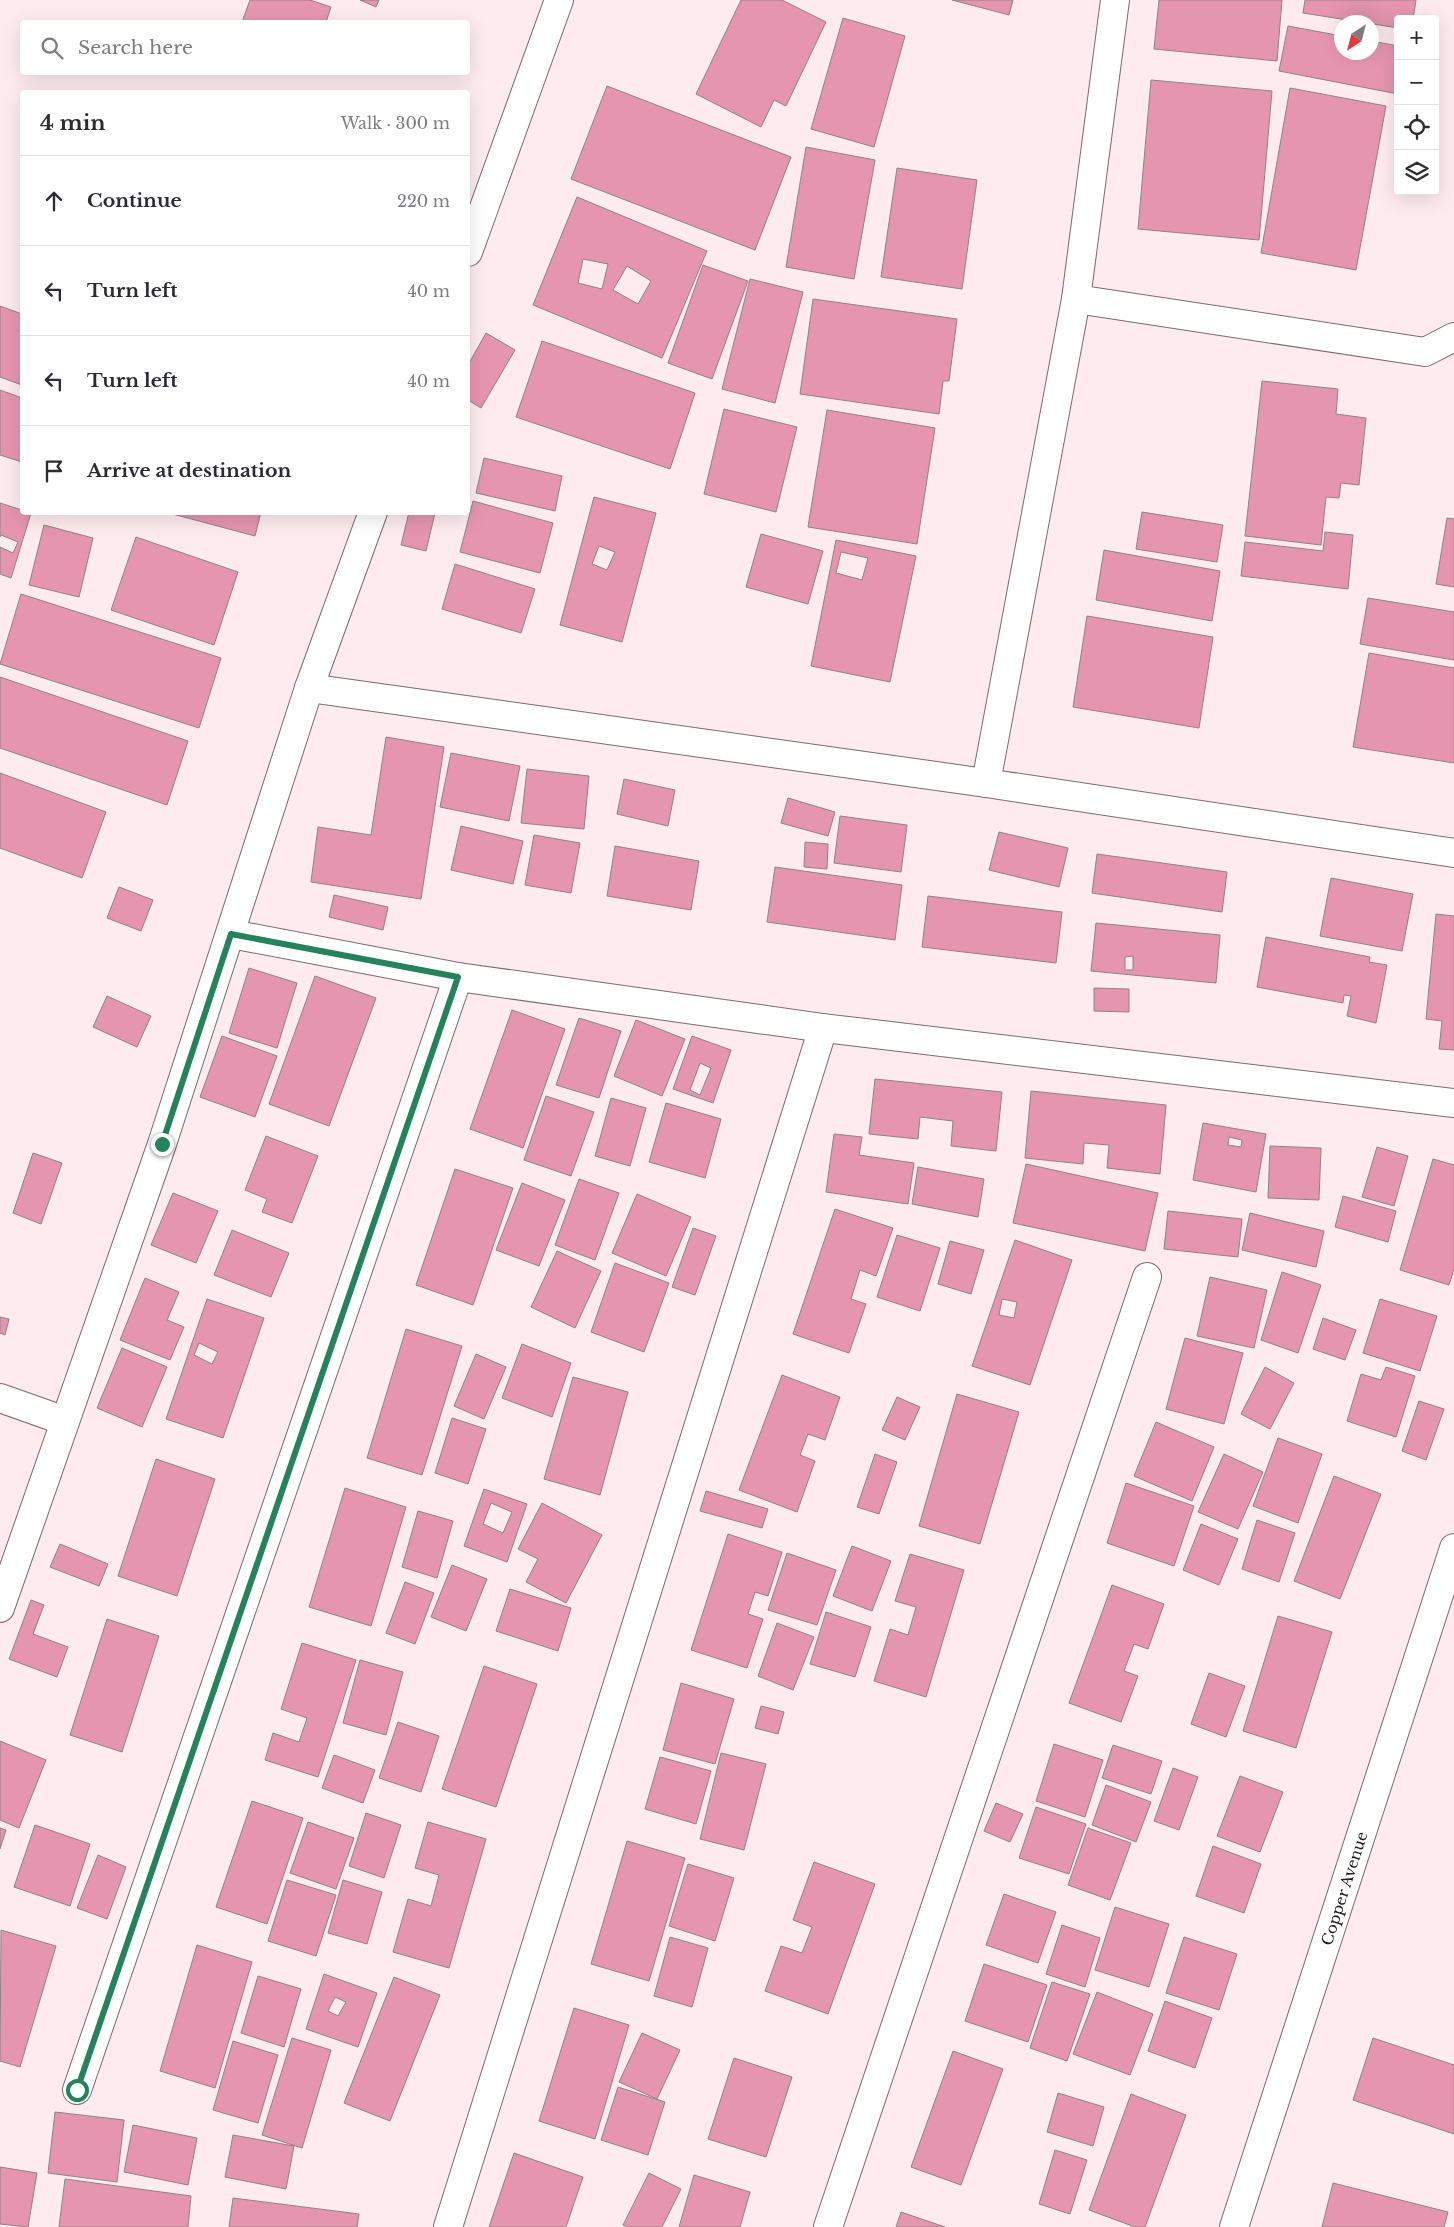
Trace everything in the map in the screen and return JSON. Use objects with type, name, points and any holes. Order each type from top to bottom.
[{"type":"street","points":[[470,246],[559,0]]},
{"type":"street","points":[[986,783],[1076,299],[1115,0]]},
{"type":"street","points":[[1076,299],[1426,352],[1454,337]]},
{"type":"street","points":[[0,1608],[162,1144],[309,688],[372,515]]},
{"type":"street","points":[[309,688],[986,783],[1454,853]]},
{"type":"street","points":[[231,934],[458,977],[823,1028],[1454,1103]]},
{"type":"street","points":[[77,2090],[458,977]]},
{"type":"street","points":[[448,2227],[823,1028]]},
{"type":"street","points":[[828,2227],[1148,1277]]},
{"type":"street","points":[[0,1398],[65,1421]]},
{"type":"street","name":"Copper Avenue","points":[[1234,2227],[1454,1548]]},
{"type":"building","points":[[250,0],[310,0],[331,7],[327,20],[243,20]]},
{"type":"building","points":[[360,0],[379,0],[376,7]]},
{"type":"building","points":[[741,0],[782,0],[826,22],[786,106],[774,100],[761,127],[696,94]]},
{"type":"building","points":[[952,0],[1013,0],[1009,15]]},
{"type":"building","points":[[1159,0],[1282,0],[1277,61],[1154,49]]},
{"type":"building","points":[[1305,0],[1416,0],[1414,15],[1394,15],[1394,27],[1379,25],[1379,15],[1334,15],[1334,18],[1303,13]]},
{"type":"building","points":[[843,18],[905,36],[874,147],[811,129]]},
{"type":"building","points":[[1288,26],[1334,35],[1334,60],[1379,60],[1379,42],[1394,45],[1394,93],[1279,71]]},
{"type":"building","points":[[1151,80],[1272,91],[1259,240],[1138,229]]},
{"type":"building","points":[[607,86],[791,157],[755,250],[571,179]]},
{"type":"building","points":[[1290,88],[1386,106],[1356,270],[1261,253]]},
{"type":"building","points":[[806,147],[875,160],[854,279],[786,267]]},
{"type":"building","points":[[897,168],[977,180],[962,289],[881,277]]},
{"type":"building","points":[[577,197],[707,251],[662,358],[533,305]],"holes":[[[583,259],[608,264],[602,289],[578,283]],[[627,266],[651,281],[638,304],[613,290]]]},
{"type":"building","points":[[703,265],[748,281],[712,379],[668,363]]},
{"type":"building","points":[[750,279],[803,292],[775,403],[722,389]]},
{"type":"building","points":[[813,299],[957,319],[949,381],[943,381],[939,414],[800,394]]},
{"type":"building","points":[[0,306],[20,313],[20,384],[0,377]]},
{"type":"building","points":[[486,333],[515,350],[481,408],[470,401],[470,361]]},
{"type":"building","points":[[542,341],[695,393],[670,469],[516,417]]},
{"type":"building","points":[[1262,381],[1338,389],[1336,414],[1366,418],[1359,485],[1341,483],[1339,498],[1326,497],[1321,545],[1245,536]]},
{"type":"building","points":[[0,390],[20,397],[20,461],[0,455]]},
{"type":"building","points":[[724,409],[797,427],[776,512],[704,494]]},
{"type":"building","points":[[827,410],[935,428],[917,544],[808,527]]},
{"type":"building","points":[[484,458],[562,476],[555,511],[476,493]]},
{"type":"building","points":[[594,497],[656,513],[622,642],[560,625]],"holes":[[[599,546],[615,552],[607,570],[592,564]]]},
{"type":"building","points":[[473,501],[553,523],[540,573],[460,552]]},
{"type":"building","points":[[0,503],[20,509],[20,515],[30,515],[11,578],[0,574],[0,547],[13,553],[18,542],[1,535],[0,537]]},
{"type":"building","points":[[1142,512],[1223,525],[1217,562],[1136,549]]},
{"type":"building","points":[[176,515],[260,515],[255,536]]},
{"type":"building","points":[[408,515],[435,515],[426,551],[401,545]]},
{"type":"building","points":[[1447,518],[1454,519],[1454,587],[1436,584]]},
{"type":"building","points":[[44,525],[93,538],[79,597],[29,585]]},
{"type":"building","points":[[1325,532],[1353,535],[1348,589],[1241,576],[1245,542],[1323,551]]},
{"type":"building","points":[[761,534],[823,551],[808,604],[746,587]]},
{"type":"building","points":[[136,537],[238,572],[214,645],[111,610]]},
{"type":"building","points":[[836,540],[916,556],[890,682],[811,666]],"holes":[[[841,552],[868,558],[862,580],[836,573]]]},
{"type":"building","points":[[1104,550],[1220,571],[1212,621],[1096,600]]},
{"type":"building","points":[[455,564],[535,589],[521,633],[442,609]]},
{"type":"building","points":[[21,594],[221,658],[199,728],[0,664]]},
{"type":"building","points":[[1368,598],[1454,612],[1454,660],[1360,644]]},
{"type":"building","points":[[1087,616],[1213,637],[1199,728],[1073,707]]},
{"type":"building","points":[[1369,653],[1454,668],[1454,763],[1353,747]]},
{"type":"building","points":[[0,677],[188,741],[167,805],[0,748]]},
{"type":"building","points":[[386,737],[444,747],[421,899],[311,882],[318,827],[371,835]]},
{"type":"building","points":[[451,753],[520,766],[509,821],[440,807]]},
{"type":"building","points":[[527,769],[589,776],[584,829],[521,823]]},
{"type":"building","points":[[0,773],[106,812],[82,878],[0,848]]},
{"type":"building","points":[[624,779],[675,790],[668,826],[617,814]]},
{"type":"building","points":[[788,798],[835,812],[828,836],[781,823]]},
{"type":"building","points":[[840,816],[907,825],[901,872],[834,863]]},
{"type":"building","points":[[461,826],[523,841],[513,884],[451,870]]},
{"type":"building","points":[[999,832],[1068,848],[1059,887],[989,870]]},
{"type":"building","points":[[534,835],[580,843],[571,893],[525,885]]},
{"type":"building","points":[[805,842],[828,844],[827,869],[804,867]]},
{"type":"building","points":[[615,846],[699,861],[691,910],[607,896]]},
{"type":"building","points":[[1097,854],[1227,872],[1222,912],[1092,893]]},
{"type":"building","points":[[775,867],[902,885],[895,940],[767,922]]},
{"type":"building","points":[[1331,878],[1413,894],[1402,951],[1320,936]]},
{"type":"building","points":[[119,887],[153,900],[141,931],[107,918]]},
{"type":"building","points":[[334,895],[388,907],[383,930],[329,917]]},
{"type":"building","points":[[928,896],[1062,912],[1056,963],[922,947]]},
{"type":"building","points":[[1436,914],[1454,916],[1454,1050],[1439,1049],[1442,1021],[1426,1019]]},
{"type":"building","points":[[1096,923],[1220,935],[1216,983],[1091,971]],"holes":[[[1133,956],[1133,970],[1125,970],[1125,957]]]},
{"type":"building","points":[[1266,937],[1370,957],[1369,962],[1387,965],[1376,1023],[1347,1016],[1351,996],[1344,995],[1343,1003],[1257,987]]},
{"type":"building","points":[[249,968],[297,983],[277,1048],[229,1033]]},
{"type":"building","points":[[315,976],[376,998],[329,1126],[269,1104]]},
{"type":"building","points":[[1094,988],[1129,989],[1129,1012],[1094,1011]]},
{"type":"building","points":[[107,996],[151,1016],[137,1047],[93,1027]]},
{"type":"building","points":[[512,1010],[565,1029],[523,1148],[470,1129]]},
{"type":"building","points":[[579,1018],[621,1031],[599,1098],[556,1085]]},
{"type":"building","points":[[636,1020],[685,1039],[662,1096],[614,1076]]},
{"type":"building","points":[[222,1036],[277,1056],[255,1117],[200,1097]]},
{"type":"building","points":[[692,1036],[731,1050],[713,1103],[673,1089]],"holes":[[[700,1063],[711,1068],[700,1095],[690,1090]]]},
{"type":"building","points":[[875,1079],[1002,1092],[996,1151],[951,1146],[953,1121],[920,1117],[918,1139],[869,1134]]},
{"type":"building","points":[[1031,1091],[1166,1105],[1160,1174],[1107,1168],[1109,1145],[1084,1143],[1083,1164],[1025,1158]]},
{"type":"building","points":[[546,1096],[594,1112],[571,1176],[524,1160]]},
{"type":"building","points":[[611,1098],[646,1108],[630,1166],[595,1156]]},
{"type":"building","points":[[666,1103],[721,1119],[705,1178],[649,1162]]},
{"type":"building","points":[[1203,1123],[1266,1134],[1256,1192],[1193,1180]],"holes":[[[1229,1137],[1242,1140],[1241,1147],[1228,1145]]]},
{"type":"building","points":[[834,1134],[862,1137],[859,1155],[914,1163],[908,1204],[826,1192]]},
{"type":"building","points":[[266,1136],[318,1156],[292,1223],[262,1212],[267,1199],[245,1190]]},
{"type":"building","points":[[1270,1146],[1321,1148],[1319,1200],[1268,1198]]},
{"type":"building","points":[[1377,1147],[1408,1156],[1394,1206],[1362,1197]]},
{"type":"building","points":[[33,1153],[62,1163],[41,1224],[13,1213]]},
{"type":"building","points":[[1433,1159],[1454,1165],[1454,1269],[1449,1285],[1400,1270]]},
{"type":"building","points":[[1026,1164],[1158,1193],[1145,1251],[1013,1223]]},
{"type":"building","points":[[918,1167],[984,1179],[978,1217],[912,1204]]},
{"type":"building","points":[[455,1169],[513,1188],[473,1305],[416,1285]]},
{"type":"building","points":[[579,1179],[619,1193],[595,1260],[555,1245]]},
{"type":"building","points":[[522,1183],[565,1200],[539,1266],[496,1250]]},
{"type":"building","points":[[173,1193],[218,1211],[196,1263],[151,1245]]},
{"type":"building","points":[[637,1194],[691,1217],[666,1276],[612,1253]]},
{"type":"building","points":[[1343,1196],[1396,1211],[1388,1242],[1335,1227]]},
{"type":"building","points":[[835,1209],[893,1228],[876,1276],[860,1270],[851,1299],[866,1304],[849,1353],[793,1334]]},
{"type":"building","points":[[1168,1211],[1242,1219],[1238,1257],[1164,1249]]},
{"type":"building","points":[[1250,1213],[1324,1231],[1316,1267],[1242,1250]]},
{"type":"building","points":[[693,1228],[716,1236],[695,1295],[672,1287]]},
{"type":"building","points":[[232,1230],[289,1253],[271,1297],[214,1275]]},
{"type":"building","points":[[897,1235],[940,1248],[920,1311],[877,1297]]},
{"type":"building","points":[[1015,1240],[1072,1260],[1030,1385],[972,1366]],"holes":[[[1002,1299],[1017,1302],[1014,1318],[999,1315]]]},
{"type":"building","points":[[950,1241],[984,1250],[971,1294],[938,1284]]},
{"type":"building","points":[[557,1251],[601,1271],[575,1328],[531,1307]]},
{"type":"building","points":[[615,1263],[669,1283],[644,1352],[591,1332]]},
{"type":"building","points":[[1282,1272],[1321,1285],[1298,1353],[1261,1340]]},
{"type":"building","points":[[1210,1277],[1267,1290],[1254,1348],[1197,1336]]},
{"type":"building","points":[[145,1278],[179,1292],[167,1320],[184,1327],[170,1360],[120,1340]]},
{"type":"building","points":[[207,1299],[264,1318],[223,1438],[166,1419]],"holes":[[[199,1343],[218,1352],[212,1364],[194,1355]]]},
{"type":"building","points":[[1380,1299],[1437,1316],[1420,1371],[1363,1353]]},
{"type":"building","points":[[0,1317],[9,1319],[5,1335],[0,1333]]},
{"type":"building","points":[[1323,1318],[1356,1330],[1345,1360],[1313,1349]]},
{"type":"building","points":[[406,1329],[462,1346],[422,1475],[367,1458]]},
{"type":"building","points":[[1185,1338],[1243,1353],[1224,1424],[1166,1409]]},
{"type":"building","points":[[522,1344],[571,1363],[552,1417],[502,1398]]},
{"type":"building","points":[[122,1348],[167,1367],[142,1427],[97,1408]]},
{"type":"building","points":[[476,1354],[506,1367],[484,1419],[454,1406]]},
{"type":"building","points":[[1265,1367],[1294,1383],[1270,1429],[1241,1414]]},
{"type":"building","points":[[1386,1367],[1415,1376],[1396,1437],[1347,1421],[1361,1374],[1381,1380]]},
{"type":"building","points":[[782,1375],[840,1397],[825,1440],[808,1434],[800,1455],[815,1461],[797,1512],[739,1490]]},
{"type":"building","points":[[573,1377],[628,1392],[600,1495],[544,1479]]},
{"type":"building","points":[[957,1394],[1019,1412],[980,1544],[919,1526]]},
{"type":"building","points":[[897,1397],[920,1407],[905,1440],[882,1430]]},
{"type":"building","points":[[1419,1401],[1444,1409],[1426,1460],[1402,1451]]},
{"type":"building","points":[[452,1418],[486,1429],[468,1484],[435,1473]]},
{"type":"building","points":[[1156,1422],[1214,1447],[1192,1501],[1134,1476]]},
{"type":"building","points":[[1278,1438],[1322,1454],[1298,1523],[1253,1506]]},
{"type":"building","points":[[875,1454],[897,1462],[879,1514],[857,1507]]},
{"type":"building","points":[[1224,1454],[1263,1472],[1238,1529],[1198,1512]]},
{"type":"building","points":[[156,1459],[215,1479],[177,1596],[118,1576]]},
{"type":"building","points":[[1334,1476],[1381,1494],[1340,1599],[1294,1581]]},
{"type":"building","points":[[1126,1483],[1194,1506],[1174,1566],[1107,1543]]},
{"type":"building","points":[[345,1488],[406,1507],[371,1626],[309,1607]]},
{"type":"building","points":[[484,1489],[527,1504],[507,1562],[464,1546]],"holes":[[[491,1503],[512,1512],[503,1533],[483,1524]]]},
{"type":"building","points":[[706,1491],[768,1509],[762,1528],[700,1511]]},
{"type":"building","points":[[542,1503],[602,1535],[566,1603],[526,1582],[538,1559],[518,1549]]},
{"type":"building","points":[[418,1511],[453,1521],[437,1578],[402,1567]]},
{"type":"building","points":[[1257,1520],[1295,1533],[1279,1582],[1242,1569]]},
{"type":"building","points":[[1201,1524],[1238,1539],[1219,1585],[1183,1570]]},
{"type":"building","points":[[728,1534],[782,1552],[768,1596],[755,1592],[748,1614],[763,1619],[747,1668],[691,1650]]},
{"type":"building","points":[[60,1544],[108,1564],[99,1586],[50,1567]]},
{"type":"building","points":[[852,1546],[891,1561],[872,1611],[833,1596]]},
{"type":"building","points":[[787,1553],[836,1570],[817,1625],[768,1610]]},
{"type":"building","points":[[910,1554],[964,1570],[926,1697],[874,1681],[890,1629],[908,1635],[916,1607],[895,1601]]},
{"type":"building","points":[[452,1565],[487,1579],[466,1631],[431,1617]]},
{"type":"building","points":[[405,1582],[434,1593],[415,1644],[386,1633]]},
{"type":"building","points":[[1112,1585],[1164,1604],[1148,1649],[1134,1644],[1124,1671],[1138,1676],[1121,1722],[1069,1703]]},
{"type":"building","points":[[510,1589],[571,1608],[558,1651],[496,1631]]},
{"type":"building","points":[[31,1600],[44,1605],[33,1634],[68,1647],[57,1677],[9,1659]]},
{"type":"building","points":[[826,1612],[871,1627],[855,1677],[810,1664]]},
{"type":"building","points":[[1278,1616],[1332,1632],[1296,1748],[1243,1731]]},
{"type":"building","points":[[107,1619],[159,1636],[122,1752],[70,1735]]},
{"type":"building","points":[[777,1623],[814,1637],[793,1690],[758,1676]]},
{"type":"building","points":[[302,1643],[356,1660],[318,1777],[265,1760],[273,1733],[299,1742],[307,1718],[281,1709]]},
{"type":"building","points":[[360,1660],[403,1672],[386,1735],[343,1723]]},
{"type":"building","points":[[484,1666],[537,1684],[496,1807],[442,1789]]},
{"type":"building","points":[[1209,1673],[1245,1686],[1226,1737],[1191,1724]]},
{"type":"building","points":[[681,1683],[734,1699],[715,1764],[663,1750]]},
{"type":"building","points":[[761,1706],[784,1712],[778,1734],[755,1728]]},
{"type":"building","points":[[398,1722],[439,1736],[421,1792],[379,1778]]},
{"type":"building","points":[[0,1741],[46,1760],[19,1828],[0,1820]]},
{"type":"building","points":[[1054,1744],[1103,1760],[1085,1817],[1036,1801]]},
{"type":"building","points":[[1113,1745],[1162,1761],[1151,1794],[1102,1778]]},
{"type":"building","points":[[721,1753],[766,1764],[744,1850],[700,1839]]},
{"type":"building","points":[[334,1755],[375,1770],[363,1803],[322,1788]]},
{"type":"building","points":[[660,1757],[711,1771],[696,1824],[645,1809]]},
{"type":"building","points":[[1173,1768],[1198,1777],[1179,1830],[1154,1821]]},
{"type":"building","points":[[1240,1776],[1283,1792],[1260,1852],[1217,1836]]},
{"type":"building","points":[[1106,1785],[1151,1802],[1136,1842],[1092,1825]]},
{"type":"building","points":[[252,1801],[303,1818],[267,1924],[216,1907]]},
{"type":"building","points":[[996,1803],[1023,1814],[1010,1842],[984,1831]]},
{"type":"building","points":[[1036,1807],[1086,1824],[1069,1874],[1019,1858]]},
{"type":"building","points":[[366,1813],[401,1825],[384,1878],[349,1866]]},
{"type":"building","points":[[308,1822],[354,1838],[336,1889],[290,1873]]},
{"type":"building","points":[[428,1822],[486,1839],[449,1968],[393,1952],[408,1899],[431,1906],[439,1875],[415,1868]]},
{"type":"building","points":[[35,1825],[90,1844],[70,1906],[14,1887]]},
{"type":"building","points":[[0,1828],[6,1830],[0,1849]]},
{"type":"building","points":[[1088,1828],[1131,1843],[1110,1900],[1068,1885]]},
{"type":"building","points":[[627,1841],[685,1858],[649,1981],[591,1964]]},
{"type":"building","points":[[1213,1846],[1261,1864],[1244,1913],[1196,1896]]},
{"type":"building","points":[[98,1855],[126,1867],[107,1919],[77,1908]]},
{"type":"building","points":[[814,1862],[875,1884],[828,2014],[765,1991],[781,1946],[802,1953],[812,1927],[793,1920]]},
{"type":"building","points":[[688,1864],[734,1878],[715,1941],[669,1926]]},
{"type":"building","points":[[287,1880],[336,1895],[316,1956],[268,1941]]},
{"type":"building","points":[[343,1880],[382,1892],[367,1944],[328,1933]]},
{"type":"building","points":[[1004,1894],[1056,1912],[1038,1963],[986,1945]]},
{"type":"building","points":[[1115,1907],[1169,1924],[1149,1987],[1095,1970]]},
{"type":"building","points":[[1062,1925],[1100,1938],[1085,1987],[1046,1974]]},
{"type":"building","points":[[1,1930],[56,1946],[20,2067],[0,2061]]},
{"type":"building","points":[[670,1937],[708,1948],[692,2007],[654,1996]]},
{"type":"building","points":[[1184,1937],[1237,1954],[1219,2010],[1166,1993]]},
{"type":"building","points":[[197,1945],[252,1962],[215,2088],[160,2071]]},
{"type":"building","points":[[984,1964],[1047,1985],[1028,2042],[965,2021]]},
{"type":"building","points":[[324,1974],[377,1993],[358,2047],[306,2029]],"holes":[[[335,1997],[346,2002],[338,2016],[328,2011]]]},
{"type":"building","points":[[258,1976],[301,1989],[284,2047],[241,2033]]},
{"type":"building","points":[[394,1977],[440,1995],[390,2121],[344,2103]]},
{"type":"building","points":[[1052,1982],[1090,1994],[1067,2061],[1030,2048]]},
{"type":"building","points":[[1097,1992],[1153,2014],[1130,2075],[1073,2054]]},
{"type":"building","points":[[1165,2001],[1212,2018],[1195,2068],[1148,2051]]},
{"type":"building","points":[[574,2008],[629,2025],[595,2139],[539,2121]]},
{"type":"building","points":[[642,2033],[680,2050],[657,2099],[619,2082]]},
{"type":"building","points":[[292,2038],[331,2050],[302,2148],[262,2135]]},
{"type":"building","points":[[1373,2038],[1454,2065],[1454,2134],[1353,2100]]},
{"type":"building","points":[[233,2041],[278,2055],[258,2123],[213,2110]]},
{"type":"building","points":[[953,2051],[1003,2069],[961,2185],[911,2167]]},
{"type":"building","points":[[734,2058],[792,2077],[766,2157],[708,2139]]},
{"type":"building","points":[[618,2087],[665,2102],[648,2155],[601,2140]]},
{"type":"building","points":[[1058,2093],[1104,2107],[1093,2146],[1047,2132]]},
{"type":"building","points":[[1131,2094],[1186,2115],[1145,2227],[1135,2227],[1089,2210]]},
{"type":"building","points":[[55,2112],[124,2120],[117,2182],[48,2173]]},
{"type":"building","points":[[133,2125],[197,2138],[188,2185],[124,2172]]},
{"type":"building","points":[[233,2135],[294,2146],[286,2189],[225,2177]]},
{"type":"building","points":[[1055,2150],[1087,2160],[1070,2214],[1039,2204]]},
{"type":"building","points":[[514,2153],[583,2177],[566,2227],[489,2227]]},
{"type":"building","points":[[0,2167],[37,2173],[28,2227],[0,2224]]},
{"type":"building","points":[[649,2173],[681,2189],[662,2227],[628,2227],[623,2225]]},
{"type":"building","points":[[694,2175],[750,2192],[740,2227],[679,2227]]},
{"type":"building","points":[[65,2179],[191,2196],[188,2227],[59,2227]]},
{"type":"building","points":[[1333,2183],[1448,2212],[1444,2227],[1322,2227]]},
{"type":"building","points":[[233,2198],[359,2214],[357,2227],[229,2227]]},
{"type":"building","points":[[901,2212],[945,2227],[896,2227]]},
{"type":"route","points":[[77,2090],[458,977],[231,934],[162,1144]]}]
